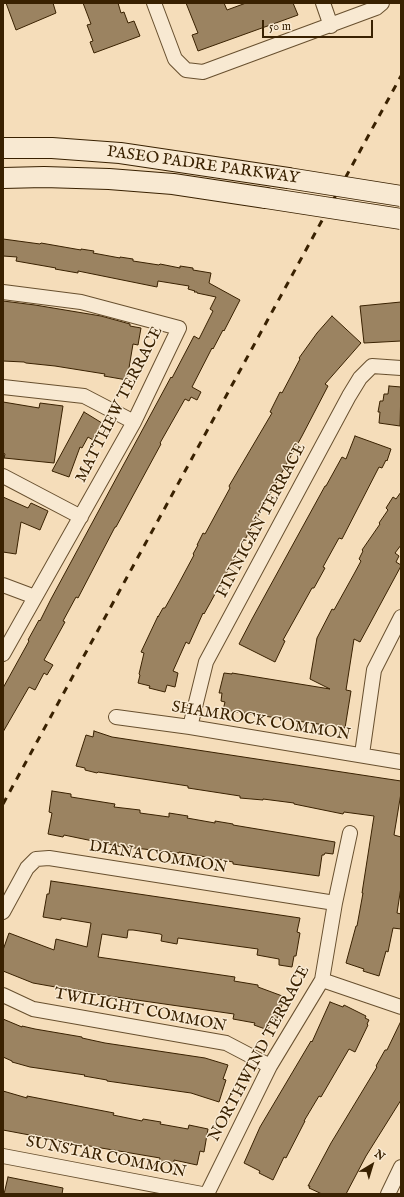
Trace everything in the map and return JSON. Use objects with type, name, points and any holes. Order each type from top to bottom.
[{"type":"main road","name":"PASEO PADRE PARKWAY","points":[[3,148],[52,148],[120,153],[401,196]]},
{"type":"main road","name":"PASEO PADRE PARKWAY","points":[[3,178],[44,177],[109,179],[172,184],[401,219]]},
{"type":"street","points":[[154,3],[175,59],[186,70],[203,72],[332,26],[376,8],[382,3]]},
{"type":"street","points":[[323,3],[332,26]]},
{"type":"street","name":"MATTHEW TERRACE","points":[[3,292],[80,302],[179,328],[134,422],[3,654]]},
{"type":"street","name":"FINNIGAN TERRACE","points":[[190,727],[206,662],[349,396],[360,378],[372,366],[401,368]]},
{"type":"street","points":[[3,387],[84,396],[134,422]]},
{"type":"street","points":[[3,476],[81,517]]},
{"type":"street","points":[[3,585],[35,597]]},
{"type":"street","points":[[362,754],[374,670],[401,617]]},
{"type":"street","name":"SHAMROCK COMMON","points":[[116,717],[362,754],[401,762]]},
{"type":"street","name":"NORTHWIND TERRACE","points":[[207,1194],[270,1066],[322,980],[335,904],[350,833]]},
{"type":"street","name":"DIANA COMMON","points":[[3,912],[27,868],[36,859],[49,858],[335,904]]},
{"type":"street","points":[[322,980],[401,1007]]},
{"type":"street","name":"TWILIGHT COMMON","points":[[3,995],[33,1009],[226,1043],[270,1066]]},
{"type":"street","name":"SUNSTAR COMMON","points":[[3,1156],[202,1194]]},
{"type":"street","points":[[388,1194],[401,1167]]},
{"type":"building","points":[[6,3],[53,3],[56,13],[16,30]]},
{"type":"building","points":[[83,3],[118,3],[121,13],[124,12],[128,23],[134,21],[140,36],[94,53],[90,42],[93,41],[87,25],[91,24]]},
{"type":"building","points":[[186,3],[224,3],[227,10],[246,3],[293,3],[298,15],[198,51],[192,35],[198,33]]},
{"type":"building","points":[[3,239],[94,251],[93,253],[133,259],[133,261],[159,265],[193,268],[193,270],[211,273],[209,283],[240,300],[224,331],[223,330],[213,349],[212,348],[192,387],[201,392],[197,400],[191,397],[189,401],[185,399],[78,598],[76,597],[63,621],[65,622],[44,660],[53,665],[47,675],[44,673],[35,690],[29,687],[3,732],[3,688],[194,336],[199,339],[213,311],[210,309],[216,297],[194,292],[195,291],[188,289],[189,286],[158,281],[157,287],[78,271],[78,273],[16,261],[17,257],[3,256]]},
{"type":"building","points":[[3,301],[101,316],[130,324],[130,326],[141,328],[138,345],[133,344],[127,380],[104,376],[105,374],[55,366],[3,361]]},
{"type":"building","points":[[401,302],[401,341],[364,343],[360,306]]},
{"type":"building","points":[[332,316],[361,343],[325,384],[328,386],[302,436],[204,614],[203,613],[189,644],[186,642],[173,671],[178,673],[175,687],[167,685],[165,692],[149,688],[150,686],[138,683],[144,653],[141,652],[158,616],[163,608],[165,608],[194,555],[193,554],[203,533],[205,534],[230,488],[229,486],[272,413],[270,412],[280,392],[282,393],[300,359],[299,358],[317,333]]},
{"type":"building","points":[[389,386],[401,387],[400,426],[379,423],[380,412],[378,412],[380,401],[383,401],[384,394],[388,394]]},
{"type":"building","points":[[3,402],[39,408],[40,403],[63,406],[54,463],[4,458]]},
{"type":"building","points":[[84,412],[102,423],[93,440],[88,437],[82,448],[80,447],[69,477],[52,471]]},
{"type":"building","points":[[355,436],[391,449],[387,461],[386,460],[382,468],[379,467],[342,539],[339,538],[323,567],[325,568],[283,640],[285,641],[275,662],[239,644],[325,486],[342,457],[346,459]]},
{"type":"building","points":[[401,492],[401,545],[395,553],[399,556],[396,562],[401,566],[360,642],[354,639],[346,690],[351,691],[345,728],[223,710],[225,702],[221,701],[222,693],[219,693],[224,673],[330,689],[310,679],[317,638],[332,609],[334,610],[361,561],[359,559],[363,551],[362,550],[388,510],[386,508],[393,497],[396,499]]},
{"type":"building","points":[[3,497],[28,508],[31,503],[48,511],[40,530],[21,522],[16,554],[3,552]]},
{"type":"building","points":[[94,731],[112,737],[401,781],[401,793],[394,835],[401,837],[401,887],[397,913],[401,914],[401,929],[393,928],[388,952],[386,951],[379,976],[363,971],[364,969],[346,963],[357,926],[374,816],[344,812],[343,814],[294,803],[240,798],[240,796],[188,788],[188,786],[85,770],[85,768],[76,766],[86,735],[93,737]]},
{"type":"building","points":[[52,791],[71,794],[71,797],[115,804],[114,807],[140,810],[140,813],[169,817],[169,813],[215,823],[215,821],[335,842],[333,854],[325,853],[322,855],[319,876],[233,864],[233,862],[179,852],[117,846],[64,835],[63,837],[48,834],[52,813],[49,812]]},
{"type":"building","points":[[51,881],[300,918],[297,932],[300,933],[296,956],[294,956],[292,967],[279,965],[279,959],[257,955],[258,949],[178,938],[177,944],[161,941],[162,935],[160,934],[133,930],[128,930],[127,938],[102,934],[98,957],[235,977],[234,981],[258,985],[258,987],[285,997],[277,1019],[273,1018],[268,1030],[254,1025],[255,1023],[233,1019],[234,1014],[95,994],[33,983],[3,971],[3,950],[9,933],[54,950],[56,939],[87,947],[91,923],[61,918],[61,920],[43,917]]},
{"type":"building","points":[[330,1002],[343,1007],[344,1005],[366,1016],[365,1018],[369,1020],[368,1025],[355,1052],[349,1049],[321,1097],[319,1096],[304,1121],[286,1158],[284,1157],[273,1180],[244,1163],[260,1127],[311,1041],[312,1042]]},
{"type":"building","points":[[3,1019],[22,1027],[82,1037],[105,1043],[205,1058],[228,1065],[223,1079],[226,1080],[219,1102],[191,1093],[107,1081],[84,1076],[85,1075],[30,1067],[12,1062],[3,1057]]},
{"type":"building","points":[[401,1021],[401,1100],[366,1156],[346,1194],[322,1194],[309,1188],[310,1186],[308,1186],[331,1143],[377,1067],[376,1066],[385,1050],[387,1050]]},
{"type":"building","points":[[3,1091],[27,1098],[27,1096],[114,1113],[113,1115],[142,1121],[143,1119],[161,1122],[160,1124],[188,1129],[189,1125],[208,1129],[204,1152],[200,1151],[197,1165],[174,1160],[174,1164],[159,1162],[160,1158],[3,1130]]},
{"type":"building","points":[[8,1177],[63,1188],[62,1194],[4,1194]]},
{"type":"railway","points":[[3,804],[401,76]]}]
